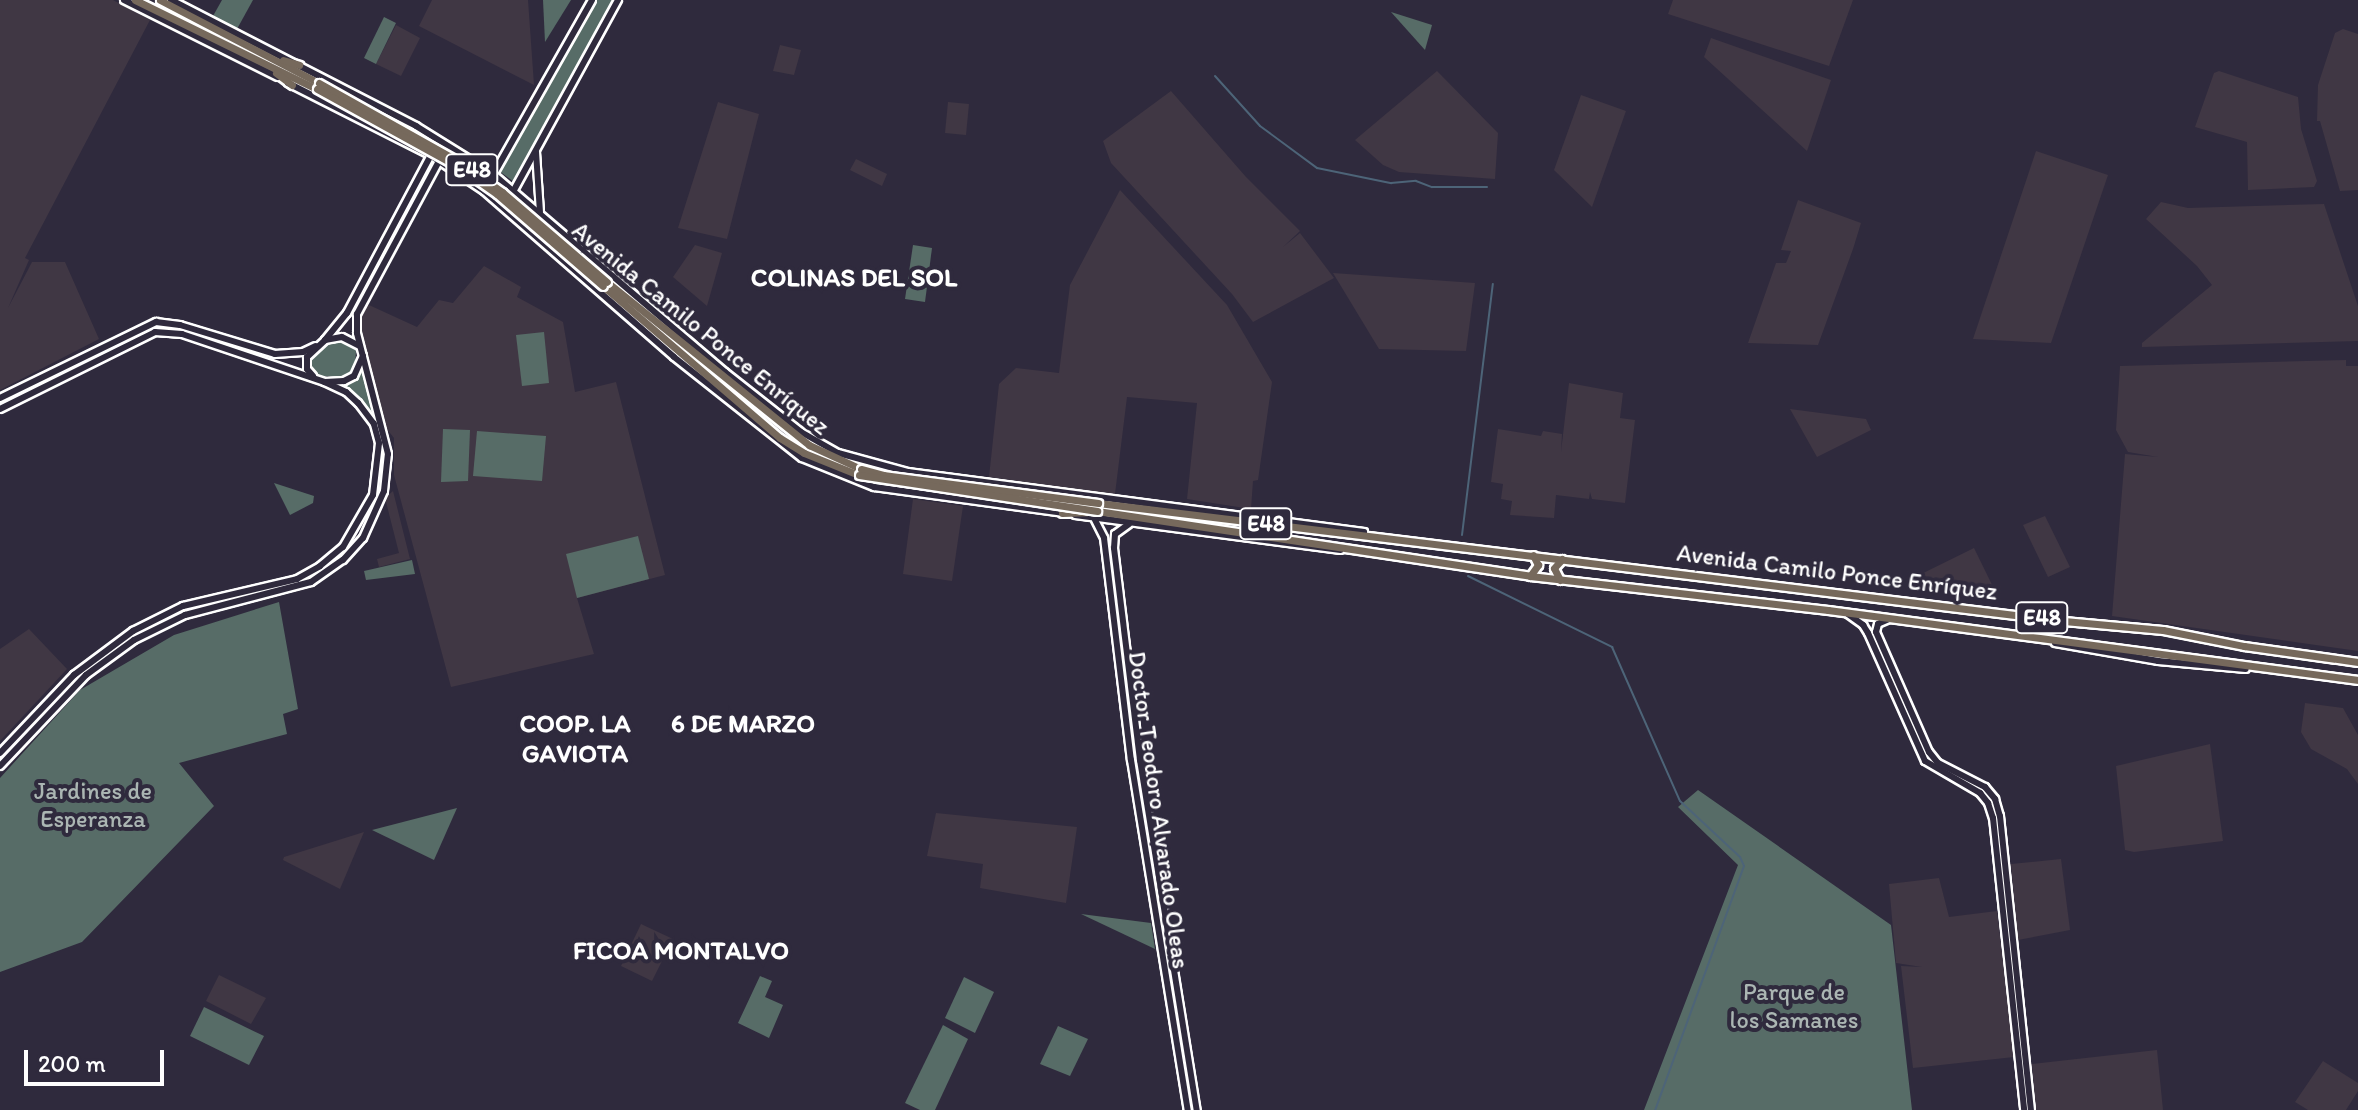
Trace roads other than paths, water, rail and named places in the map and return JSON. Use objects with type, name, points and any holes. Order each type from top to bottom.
[{"type":"main road","name":"E48","points":[[124,0],[298,74]]},
{"type":"main road","name":"E48","points":[[135,0],[298,74]]},
{"type":"main road","name":"E48","points":[[160,0],[263,58]]},
{"type":"main road","name":"E48","points":[[171,0],[298,74]]},
{"type":"main road","points":[[484,191],[592,0]]},
{"type":"main road","points":[[504,207],[618,0]]},
{"type":"main road","points":[[263,58],[298,74]]},
{"type":"main road","name":"Avenida Camilo Ponce Enríquez","points":[[298,74],[457,166],[497,194],[605,284],[629,308],[809,445],[860,472]]},
{"type":"main road","name":"Avenida Camilo Ponce Enríquez","points":[[298,74],[416,126],[493,174],[639,301],[813,440],[881,467],[1397,536],[1405,542]]},
{"type":"main road","name":"Avenida Camilo Ponce Enríquez","points":[[298,74],[484,191],[538,235],[645,332],[777,441],[818,466],[874,487],[1062,513]]},
{"type":"main road","points":[[409,144],[418,139],[416,126]]},
{"type":"main road","points":[[0,766],[86,675],[134,640],[185,615],[311,582],[352,551],[374,518],[388,469],[387,440],[363,352],[357,314],[430,155],[448,145]]},
{"type":"main road","points":[[536,150],[540,212]]},
{"type":"main road","points":[[459,173],[469,167],[469,158]]},
{"type":"main road","points":[[0,398],[138,328],[156,322],[180,325],[275,354],[303,352],[316,346],[341,322],[439,161]]},
{"type":"main road","points":[[538,235],[533,227],[535,221],[547,218]]},
{"type":"main road","name":"Avenida Camilo Ponce Enríquez","points":[[605,284],[621,294],[780,438],[804,453],[860,472],[1530,576],[1845,612],[2358,680]]},
{"type":"main road","points":[[621,294],[639,301]]},
{"type":"main road","points":[[629,308],[634,322]]},
{"type":"main road","points":[[645,332],[662,332],[655,314]]},
{"type":"main road","points":[[0,409],[147,335],[163,331],[182,334],[346,392],[374,424],[379,443],[373,495],[343,547],[320,566],[297,579],[198,601],[133,631],[74,675],[0,753]]},
{"type":"main road","points":[[325,340],[346,338],[363,352]]},
{"type":"main road","points":[[316,346],[306,365],[322,381],[344,381],[354,376],[363,352]]},
{"type":"main road","points":[[804,453],[818,466]]},
{"type":"main road","points":[[949,498],[957,489],[953,478]]},
{"type":"main road","points":[[998,505],[994,494],[1001,484]]},
{"type":"main road","points":[[1145,508],[1168,505],[1192,514]]},
{"type":"main road","name":"Avenida Camilo Ponce Enríquez","points":[[1096,511],[1145,508],[1405,542],[1531,554],[2064,621],[2163,630],[2244,646],[2358,662]]},
{"type":"main road","points":[[1062,513],[1096,511]]},
{"type":"main road","name":"Avenida Camilo Ponce Enríquez","points":[[1096,511],[1131,523],[1325,550],[1355,550]]},
{"type":"main road","name":"Doctor Teodoro Alvarado Oleas","points":[[1096,511],[1104,538],[1131,760],[1188,1110]]},
{"type":"main road","name":"Doctor Teodoro Alvarado Oleas","points":[[1131,523],[1115,534],[1114,548],[1140,760],[1197,1110]]},
{"type":"main road","points":[[1530,576],[1538,565],[1531,554]]},
{"type":"main road","points":[[1561,580],[1554,568],[1564,559]]},
{"type":"main road","points":[[1845,612],[1863,625],[1868,633],[1925,761],[1980,793],[1988,803],[1993,818],[2024,1110]]},
{"type":"main road","points":[[1889,619],[1878,624],[1876,632],[1929,752],[1938,763],[1985,787],[1995,799],[2000,816],[2031,1110]]},
{"type":"waterway","points":[[1215,76],[1260,126],[1317,168],[1391,183],[1416,181],[1432,187],[1487,187]]},
{"type":"waterway","points":[[1462,535],[1493,284]]},
{"type":"waterway","points":[[1468,576],[1612,647],[1680,801],[1740,857],[1744,866],[1655,1110]]},
{"type":"district","name":"COLINAS DEL SOL","points":[[854,278]]},
{"type":"district","name":"6 DE MARZO","points":[[743,724]]},
{"type":"district","name":"COOP. LA GAVIOTA","points":[[575,739]]},
{"type":"district","name":"FICOA MONTALVO","points":[[681,951]]},
{"type":"park label","name":"Jardines de Esperanza","points":[[93,805]]},
{"type":"park label","name":"Parque de los Samanes","points":[[1794,1006]]}]
